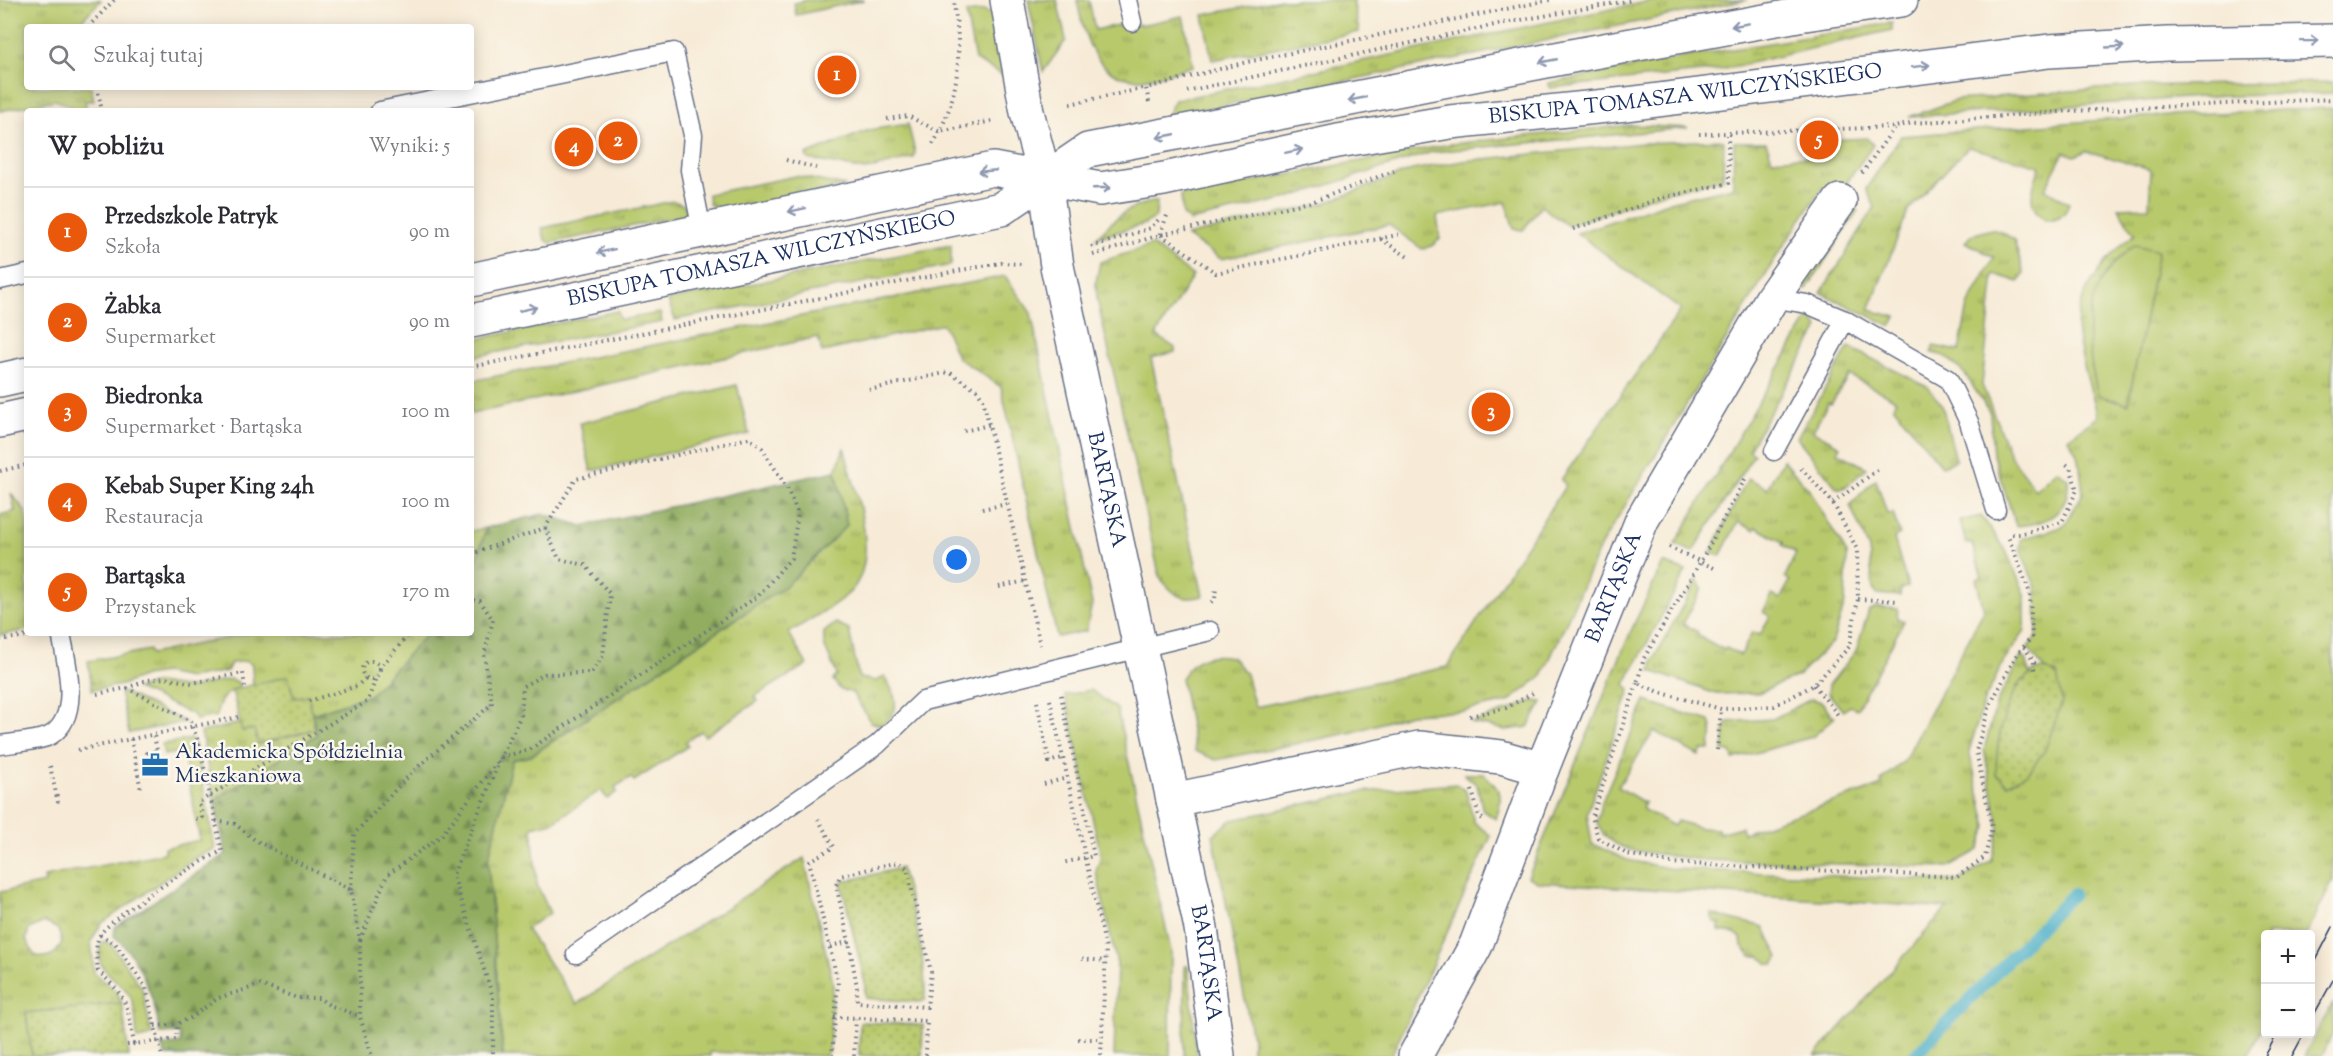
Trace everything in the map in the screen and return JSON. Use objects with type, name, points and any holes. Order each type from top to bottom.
[{"type":"street","name":"BARTĄSKA","points":[[1007,0],[1027,112],[1045,180],[1057,266],[1201,928],[1218,1056]]},
{"type":"street","name":"BISKUPA TOMASZA WILCZYŃSKIEGO","points":[[474,320],[1001,209],[1088,150],[1604,50],[1798,15],[1901,0]]},
{"type":"street","name":"BISKUPA TOMASZA WILCZYŃSKIEGO","points":[[474,279],[993,169],[1100,189],[1164,179],[1338,141],[1450,122],[1648,101],[1993,57],[2167,44],[2333,41]]},
{"type":"street","name":"BARTĄSKA","points":[[1415,1056],[1476,945],[1542,769],[1642,520],[1772,298],[1840,201]]},
{"type":"street","points":[[0,380],[24,375]]},
{"type":"street","points":[[0,421],[24,416]]},
{"type":"street","points":[[1173,800],[1419,748],[1501,757],[1542,769]]},
{"type":"lane","points":[[1127,0],[1132,21]]},
{"type":"lane","points":[[395,108],[674,52],[693,135],[690,170],[702,231]]},
{"type":"lane","points":[[0,280],[24,275]]},
{"type":"lane","points":[[1772,298],[1807,304],[1845,320],[1948,380],[1969,422],[1996,510]]},
{"type":"lane","points":[[1776,447],[1845,320]]},
{"type":"lane","points":[[576,954],[877,745],[923,701],[1210,631]]},
{"type":"lane","points":[[0,745],[50,735],[66,718],[70,686],[62,636]]},
{"type":"path","points":[[91,24],[114,0]]},
{"type":"path","points":[[929,150],[940,132],[950,107],[960,65],[958,26],[953,0]]},
{"type":"path","points":[[1070,104],[1146,88],[1247,62],[1550,0]]},
{"type":"path","points":[[1281,69],[1504,23],[1633,0]]},
{"type":"path","points":[[1146,88],[1151,112]]},
{"type":"path","points":[[98,90],[101,108]]},
{"type":"path","points":[[1573,230],[1661,198],[1730,183],[1728,135],[1895,127],[2072,111],[2333,99]]},
{"type":"path","points":[[887,119],[908,116],[940,132],[996,120]]},
{"type":"path","points":[[1840,201],[1895,127]]},
{"type":"path","points":[[786,160],[818,169]]},
{"type":"path","points":[[1093,255],[1160,234],[1314,201],[1396,170]]},
{"type":"path","points":[[1094,247],[1150,228],[1160,218],[1160,208]]},
{"type":"path","points":[[1160,234],[1216,273],[1402,234]]},
{"type":"path","points":[[1381,238],[1408,257]]},
{"type":"path","points":[[474,366],[967,269],[1001,263],[1014,266]]},
{"type":"path","points":[[868,390],[949,372],[978,390],[983,399],[1040,648]]},
{"type":"path","points":[[964,431],[989,425]]},
{"type":"path","points":[[360,940],[387,875],[442,835],[501,757],[529,750],[758,596],[790,558],[798,514],[787,488],[762,447],[749,438],[576,479],[545,528],[474,553]]},
{"type":"path","points":[[1637,683],[1662,693],[1721,709],[1774,706],[1814,685],[1849,646],[1858,599],[1857,549],[1833,503],[1776,447]]},
{"type":"path","points":[[1744,479],[1701,561],[1644,658],[1592,817],[1598,838],[1627,854],[1669,863],[1957,877],[1985,857],[1992,827],[1976,751],[1990,705],[2024,646],[2032,637],[2030,593],[2007,533],[2020,534],[2062,522],[2077,490],[2070,467],[2066,464]]},
{"type":"path","points":[[0,471],[24,466]]},
{"type":"path","points":[[1833,503],[1880,468]]},
{"type":"path","points":[[982,509],[1007,504]]},
{"type":"path","points":[[493,1056],[494,997],[453,875],[501,757],[521,715],[522,686],[545,675],[591,673],[603,656],[610,594],[585,565],[559,559],[545,528]]},
{"type":"path","points":[[1664,543],[1714,568]]},
{"type":"path","points":[[999,587],[1025,581]]},
{"type":"path","points":[[1858,599],[1899,601]]},
{"type":"path","points":[[372,1056],[360,1017],[360,940],[351,890],[354,834],[414,771],[492,704],[484,655],[494,620],[480,601],[474,600]]},
{"type":"path","points":[[0,640],[25,636]]},
{"type":"path","points":[[196,819],[202,818],[199,802],[368,700],[379,669],[407,636]]},
{"type":"path","points":[[2024,646],[2034,662],[2034,671]]},
{"type":"path","points":[[366,678],[362,670],[366,663],[375,662],[379,669]]},
{"type":"path","points":[[134,1044],[127,1002],[120,990],[98,971],[96,947],[100,935],[109,924],[202,860],[222,851],[199,744],[191,721],[127,688],[147,680],[165,678],[192,683],[243,673],[245,687]]},
{"type":"path","points":[[309,700],[357,686],[366,678],[376,677]]},
{"type":"path","points":[[1814,685],[1838,715]]},
{"type":"path","points":[[1059,690],[1094,847],[1094,856],[1062,863]]},
{"type":"path","points":[[1048,692],[1106,949],[1101,1056]]},
{"type":"path","points":[[1464,717],[1506,708],[1536,692]]},
{"type":"path","points":[[1035,695],[1049,762],[1062,758]]},
{"type":"path","points":[[1717,750],[1721,709]]},
{"type":"path","points":[[105,744],[239,717]]},
{"type":"path","points":[[148,759],[147,753],[156,751],[154,735]]},
{"type":"path","points":[[131,739],[141,790]]},
{"type":"path","points":[[48,756],[59,807]]},
{"type":"path","points":[[1044,784],[1067,778]]},
{"type":"path","points":[[804,795],[834,847],[809,861],[838,982],[832,1056]]},
{"type":"path","points":[[216,821],[235,824],[255,840],[351,890]]},
{"type":"path","points":[[898,862],[907,868],[918,925],[931,972],[927,1007],[857,1002],[857,987],[849,942],[836,885],[840,876],[898,862]]},
{"type":"path","points":[[100,935],[115,943],[146,988],[162,1056]]},
{"type":"path","points":[[830,946],[849,942]]},
{"type":"path","points":[[1082,959],[1106,961]]},
{"type":"path","points":[[155,1026],[177,1024],[192,1017],[218,998],[260,985],[297,998],[319,998],[329,1005],[360,1017]]},
{"type":"path","points":[[834,1017],[927,1021],[926,1056]]},
{"type":"path","points":[[854,1056],[856,1017]]},
{"type":"path","points":[[128,1045],[176,1039],[177,1024]]},
{"type":"path","points":[[1078,1039],[1101,1040]]},
{"type":"green space","points":[[0,0],[101,0],[79,24],[24,24],[24,90],[92,90],[94,101],[85,101],[86,108],[71,108],[55,100],[0,111]]},
{"type":"green space","points":[[808,0],[864,0],[796,15],[794,3]]},
{"type":"green space","points":[[1028,0],[1057,0],[1066,40],[1043,72]]},
{"type":"green space","points":[[1077,0],[1089,0],[1095,30],[1132,22],[1141,25],[1183,16],[1193,66],[1146,79],[1124,77],[1111,72],[1101,63],[1088,41]]},
{"type":"green space","points":[[1281,0],[1353,0],[1359,32],[1212,60],[1203,15]]},
{"type":"green space","points":[[1747,0],[1166,117],[1175,100],[1650,1]]},
{"type":"green space","points":[[985,11],[997,18],[1006,77],[975,60],[966,13]]},
{"type":"green space","points":[[1892,23],[1892,30],[1720,70],[1550,88],[1549,83],[1684,57]]},
{"type":"green space","points":[[2333,82],[2333,93],[2200,97],[1909,117],[1957,100],[2134,86]]},
{"type":"green space","points":[[2333,108],[2333,880],[2309,930],[2261,930],[2261,1028],[2248,1056],[1815,1056],[1947,908],[1537,882],[1528,877],[1630,633],[1663,563],[1686,571],[1625,684],[1630,690],[1587,814],[1592,844],[1627,860],[1673,869],[1959,881],[1992,860],[1999,828],[1984,750],[1997,702],[2021,657],[2026,659],[2030,674],[2016,687],[2057,675],[2044,669],[2028,647],[2037,636],[2036,588],[2020,549],[2021,539],[2059,528],[2066,523],[2083,493],[2079,458],[2068,438],[2098,417],[2079,345],[2080,306],[2103,265],[2135,234],[2118,208],[2149,207],[2151,169],[2086,151],[2075,156],[2064,152],[2045,189],[2069,203],[2060,216],[2045,220],[2038,214],[2032,202],[2033,189],[2040,166],[1968,147],[1908,211],[1869,310],[1896,317],[1891,326],[1821,293],[1875,207],[1866,189],[1901,136],[2168,115]]},
{"type":"green space","points":[[908,124],[915,152],[914,158],[865,170],[808,159],[806,155],[869,130]]},
{"type":"green space","points":[[1631,125],[1688,128],[1432,152],[1288,198],[1190,221],[1183,216],[1181,195],[1451,144]]},
{"type":"green space","points":[[1867,138],[1873,145],[1837,196],[1822,188],[1778,254],[1601,545],[1542,676],[1508,702],[1464,711],[1410,714],[1353,732],[1216,760],[1195,751],[1181,678],[1202,658],[1216,655],[1232,657],[1246,674],[1255,707],[1447,667],[1566,485],[1561,480],[1681,310],[1577,233],[1665,203],[1733,187],[1734,142],[1766,142],[1772,159],[1812,156],[1829,140]]},
{"type":"green space","points":[[1724,140],[1723,179],[1662,193],[1568,226],[1541,206],[1523,230],[1514,229],[1506,202],[1437,216],[1440,238],[1434,245],[1422,249],[1389,225],[1221,259],[1186,236],[1322,204],[1412,170],[1463,161],[1643,143]]},
{"type":"green space","points":[[796,176],[846,186],[723,212],[709,204],[708,194]]},
{"type":"green space","points":[[673,201],[685,205],[687,215],[550,243],[545,239],[542,228]]},
{"type":"green space","points":[[1157,201],[1156,216],[1145,224],[1096,238],[1123,213],[1137,206]]},
{"type":"green space","points":[[1854,207],[1858,210],[1806,290],[1800,285]]},
{"type":"green space","points":[[1991,229],[2002,232],[2014,240],[2024,274],[2019,282],[1994,274],[1982,385],[2011,457],[2035,490],[2057,470],[2068,479],[2068,491],[2060,509],[2046,519],[2027,525],[2016,526],[1993,455],[1990,413],[1965,374],[1945,356],[1932,353],[1933,346],[1959,351],[1968,306],[1994,257],[1965,242],[1972,235]]},
{"type":"green space","points":[[951,245],[951,265],[675,320],[668,300]]},
{"type":"green space","points":[[1152,245],[1193,276],[1156,335],[1175,348],[1175,352],[1151,358],[1203,596],[1195,598],[1178,596],[1160,578],[1097,299],[1096,282],[1100,262]]},
{"type":"green space","points":[[2135,245],[2158,251],[2128,404],[2098,395],[2093,374],[2089,333],[2090,313],[2095,295],[2104,277]]},
{"type":"green space","points":[[1005,276],[1031,313],[1092,604],[1086,631],[1057,637],[1001,387],[957,357],[943,324],[822,352],[818,337],[474,413],[474,380]]},
{"type":"green space","points":[[618,311],[620,320],[660,313],[662,322],[474,356],[474,339]]},
{"type":"green space","points":[[1809,317],[1819,328],[1749,449],[1754,454],[1693,552],[1675,544]]},
{"type":"green space","points":[[1849,347],[1928,387],[1942,405],[1956,460],[1942,466],[1893,406],[1896,400],[1849,375],[1831,404],[1828,403],[1813,431],[1840,446],[1837,452],[1867,468],[1844,488],[1837,488],[1797,438]]},
{"type":"green space","points":[[737,385],[749,434],[591,471],[580,423]]},
{"type":"green space","points":[[844,448],[863,522],[864,560],[860,577],[846,596],[789,633],[807,665],[755,696],[758,701],[705,736],[701,731],[685,742],[688,746],[634,781],[631,777],[615,787],[617,792],[607,799],[601,790],[553,822],[532,827],[537,885],[550,913],[526,929],[577,1004],[804,858],[833,983],[829,1052],[825,1056],[710,1052],[710,1056],[503,1056],[488,861],[512,760],[531,756],[787,585],[847,525],[836,471]]},
{"type":"green space","points":[[1783,460],[1810,491],[1847,554],[1845,603],[1833,641],[1798,676],[1758,693],[1716,694],[1651,671],[1653,660],[1697,580],[1702,589],[1683,624],[1724,650],[1726,648],[1741,655],[1752,632],[1760,635],[1770,616],[1763,612],[1772,595],[1780,599],[1790,581],[1785,577],[1796,553],[1782,545],[1783,542],[1756,527],[1754,530],[1738,522],[1720,556],[1711,552],[1748,478],[1767,488]]},
{"type":"green space","points":[[836,471],[847,525],[787,585],[530,756],[512,760],[488,861],[503,1056],[166,1056],[161,1046],[181,1043],[179,1033],[160,1034],[145,981],[132,956],[114,936],[115,927],[226,854],[214,800],[317,735],[312,714],[370,695],[425,636],[474,636],[474,569],[486,528],[543,514],[582,526]]},
{"type":"green space","points":[[1876,479],[1887,514],[1893,513],[1900,535],[1894,538],[1908,587],[1901,589],[1900,596],[1877,594],[1873,589],[1869,549],[1850,505]]},
{"type":"green space","points":[[11,493],[24,510],[24,631],[0,635],[0,515],[15,511]]},
{"type":"green space","points":[[1981,516],[2005,549],[2025,594],[2025,631],[2004,661],[1984,701],[1969,751],[1987,827],[1979,850],[1948,867],[1702,860],[1630,850],[1616,844],[1603,834],[1597,823],[1601,804],[1645,701],[1710,721],[1712,727],[1710,750],[1702,750],[1699,756],[1654,731],[1618,787],[1645,803],[1642,809],[1674,826],[1677,821],[1700,828],[1718,829],[1719,833],[1741,827],[1743,833],[1882,785],[1881,781],[1904,761],[1984,610],[1976,579],[1982,577],[1972,543],[1966,544],[1960,521]]},
{"type":"green space","points":[[486,528],[474,569],[474,530]]},
{"type":"green space","points":[[1876,607],[1898,609],[1897,618],[1904,621],[1857,709],[1850,706],[1843,711],[1828,693],[1829,685],[1856,651],[1869,610]]},
{"type":"green space","points":[[836,623],[849,630],[859,678],[877,681],[884,676],[892,689],[895,709],[888,720],[881,725],[871,722],[852,692],[841,690],[833,680],[837,675],[824,645],[824,632]]},
{"type":"green space","points":[[236,636],[425,636],[370,695],[312,714],[308,695],[294,698],[288,677],[253,685],[252,665],[246,661],[231,663],[227,671],[190,678],[164,673],[144,676],[122,685],[92,690],[88,661],[149,650],[151,654]]},
{"type":"green space","points":[[2044,669],[2057,674],[2062,702],[2045,750],[2028,773],[2008,784],[1996,774],[1998,745],[2006,712],[2020,683],[2031,674]]},
{"type":"green space","points":[[288,676],[294,698],[308,695],[315,729],[258,744],[254,729],[242,731],[232,690]]},
{"type":"green space","points":[[230,679],[238,682],[240,688],[223,698],[217,716],[196,720],[194,715],[137,689],[157,683],[190,688]]},
{"type":"green space","points":[[1091,690],[1117,709],[1171,951],[1170,1056],[1114,1056],[1117,964],[1096,871],[1101,856],[1065,695]]},
{"type":"green space","points":[[123,692],[185,722],[129,733],[120,693]]},
{"type":"green space","points":[[1811,699],[1822,702],[1834,718],[1812,737],[1733,759],[1731,752],[1723,751],[1728,722],[1773,719]]},
{"type":"green space","points":[[1533,701],[1542,702],[1528,727],[1506,730],[1472,723]]},
{"type":"green space","points":[[241,723],[243,731],[255,729],[258,744],[315,729],[317,735],[214,800],[201,732]]},
{"type":"green space","points":[[191,739],[195,744],[215,849],[198,856],[101,924],[91,941],[94,973],[117,992],[122,1003],[26,1013],[32,1056],[0,1056],[0,892],[45,883],[44,877],[164,853],[164,848],[200,840],[183,752],[164,755],[162,744]],"holes":[[[44,922],[58,929],[62,942],[57,950],[47,957],[34,955],[26,939],[29,929]]]},
{"type":"green space","points":[[1464,774],[1484,774],[1498,789],[1500,804],[1496,819],[1483,811],[1477,785]]},
{"type":"green space","points":[[1456,784],[1466,791],[1474,822],[1491,836],[1391,1056],[1252,1056],[1252,1037],[1213,835],[1232,820],[1359,792]]},
{"type":"green space","points":[[901,868],[918,933],[923,966],[925,1000],[920,1002],[865,998],[865,983],[841,882]]},
{"type":"green space","points":[[1711,914],[1764,927],[1779,957],[1774,964],[1768,964],[1760,956],[1751,956],[1742,946],[1741,938],[1735,933],[1719,931],[1719,923],[1714,922]]},
{"type":"green space","points":[[103,941],[111,944],[142,988],[152,1036],[137,1039],[132,1000],[128,992],[108,974],[100,960],[99,952]]},
{"type":"green space","points":[[1185,966],[1188,966],[1197,1056],[1184,1056]]},
{"type":"green space","points":[[122,1003],[129,1056],[32,1056],[26,1013]]},
{"type":"green space","points":[[2333,1003],[2333,1033],[2322,1056],[2304,1056]]},
{"type":"green space","points":[[860,1022],[923,1025],[922,1056],[859,1056]]},
{"type":"waterway","points":[[1914,1056],[2073,894]]},
{"type":"tram line","points":[[2315,961],[2333,927]]},
{"type":"tram line","points":[[2315,1013],[2333,980]]},
{"type":"tram line","points":[[2265,1056],[2275,1038]]},
{"type":"tram line","points":[[2292,1056],[2302,1038]]},
{"type":"place","name":"Przedszkole Patryk","points":[[837,75]]},
{"type":"place","name":"Bartąska","points":[[1819,140]]},
{"type":"place","name":"Żabka","points":[[618,141]]},
{"type":"place","name":"Kebab Super King 24h","points":[[574,147]]},
{"type":"place","name":"Biedronka","points":[[1491,412]]},
{"type":"place","name":"Akademicka Spółdzielnia Mieszkaniowa","points":[[155,765]]}]
